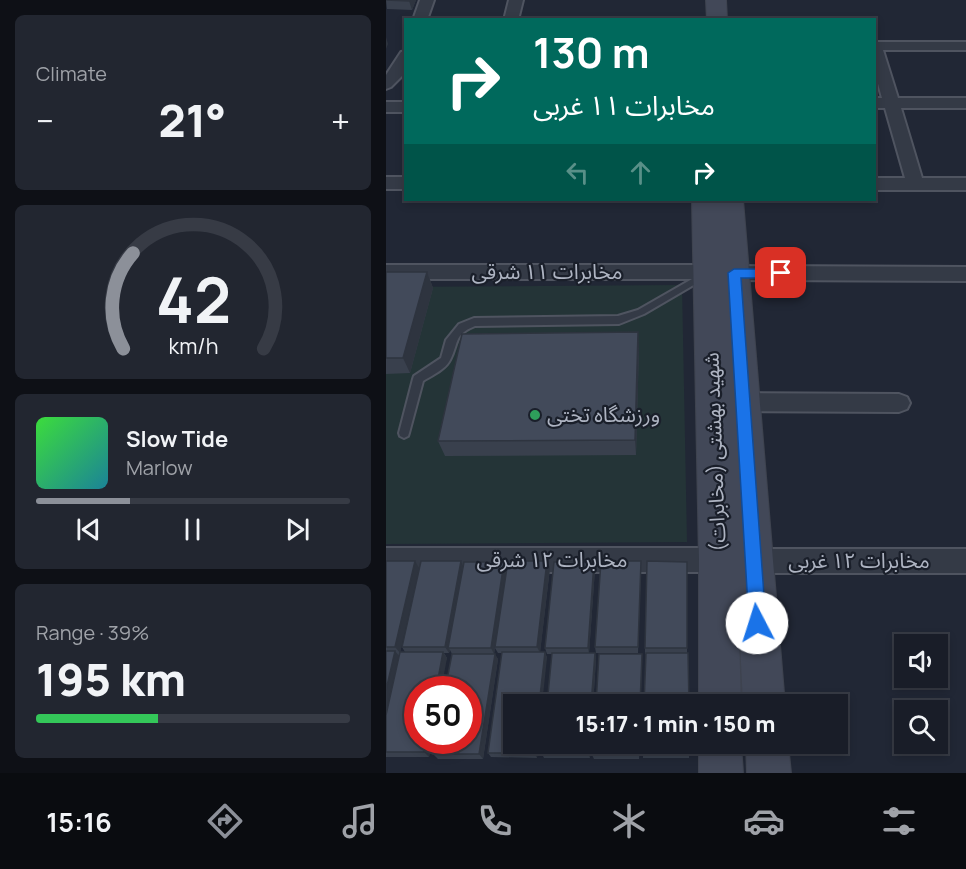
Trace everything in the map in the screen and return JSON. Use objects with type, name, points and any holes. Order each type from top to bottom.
[{"type":"main road","name":"شهید بهشتی (مخابرات)","points":[[705,201],[721,273],[728,402],[752,561],[763,694]]},
{"type":"main road","name":"شهید بهشتی (مخابرات)","points":[[721,273],[730,201]]},
{"type":"main road","name":"شهید بهشتی (مخابرات)","points":[[720,694],[718,560],[728,402]]},
{"type":"main road","points":[[720,754],[721,773]]},
{"type":"main road","points":[[768,754],[769,773]]},
{"type":"street","points":[[421,18],[427,0]]},
{"type":"street","points":[[512,18],[516,0]]},
{"type":"street","points":[[876,46],[966,46]]},
{"type":"street","points":[[876,53],[883,103],[915,184]]},
{"type":"street","points":[[386,84],[399,70],[404,59]]},
{"type":"street","points":[[386,96],[404,96]]},
{"type":"street","points":[[883,103],[966,103]]},
{"type":"street","points":[[386,107],[404,107]]},
{"type":"street","points":[[386,183],[404,183]]},
{"type":"street","points":[[876,184],[966,184]]},
{"type":"street","name":"مخابرات ۱۱ شرقی","points":[[386,272],[966,274]]},
{"type":"street","points":[[728,402],[899,403]]},
{"type":"street","name":"مخابرات ۱۲ شرقی","points":[[386,560],[718,560]]},
{"type":"street","name":"مخابرات ۱۲ غربی","points":[[752,561],[966,561]]},
{"type":"lane","points":[[404,433],[418,379],[445,360],[451,340],[462,327],[474,322],[619,320],[641,312],[683,285],[721,273]]},
{"type":"shaded area","name":"ورزشگاه تختی","points":[[682,285],[687,542],[386,544],[386,287]]},
{"type":"building","points":[[386,272],[427,272],[403,358],[386,358]]},
{"type":"building","points":[[638,332],[635,440],[438,441],[462,334]]},
{"type":"building","points":[[386,561],[415,561],[395,647],[386,647]]},
{"type":"building","points":[[421,561],[461,561],[445,647],[402,647]]},
{"type":"building","points":[[508,561],[547,561],[537,647],[495,647]]},
{"type":"building","points":[[601,561],[641,561],[638,647],[595,647]]},
{"type":"building","points":[[647,561],[687,562],[687,648],[645,648]]},
{"type":"building","points":[[464,562],[504,562],[491,648],[448,648]]},
{"type":"building","points":[[554,562],[594,562],[588,648],[545,648]]},
{"type":"building","points":[[386,651],[395,651],[386,690]]},
{"type":"building","points":[[400,652],[443,652],[439,676],[404,676],[404,752],[386,752],[386,715]]},
{"type":"building","points":[[502,652],[545,652],[540,694],[503,694],[503,753],[488,753]]},
{"type":"building","points":[[552,653],[595,653],[592,694],[548,694]]},
{"type":"building","points":[[646,653],[688,653],[689,694],[644,694]]},
{"type":"building","points":[[452,654],[495,654],[482,735],[482,676],[448,676]]},
{"type":"building","points":[[599,654],[642,654],[640,694],[597,694]]},
{"type":"building","points":[[592,754],[639,754],[639,755]]},
{"type":"place","name":"ورزشگاه تختی","points":[[535,415]]},
{"type":"route","points":[[757,623],[734,273],[781,273]]}]
